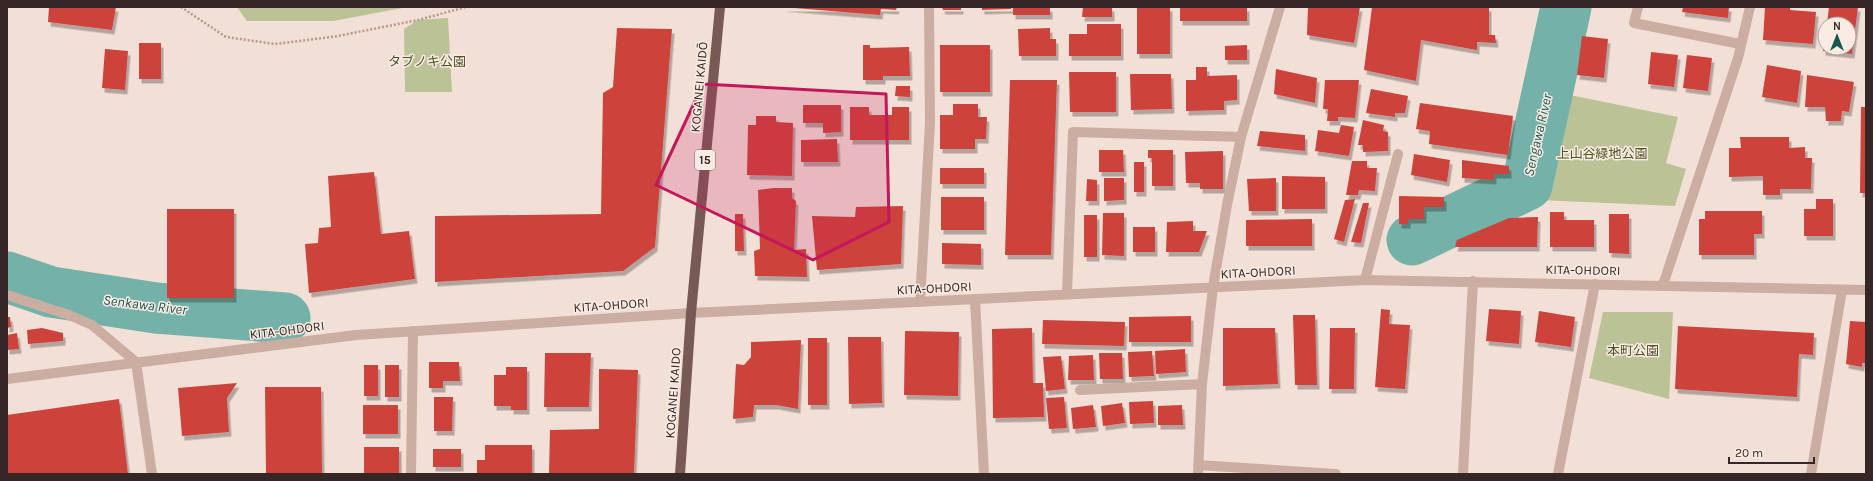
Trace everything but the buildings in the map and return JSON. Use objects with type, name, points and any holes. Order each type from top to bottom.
[{"type":"main road","name":"KOGANEI KAIDŌ","points":[[691,313],[720,7]]},
{"type":"main road","name":"KOGANEI KAIDO","points":[[680,474],[691,313]]},
{"type":"street","points":[[920,302],[930,123],[929,7]]},
{"type":"street","points":[[1280,7],[1241,137],[1227,205],[1213,287],[1202,384],[1198,469],[1336,474]]},
{"type":"street","points":[[1638,7],[1634,23],[1740,44]]},
{"type":"street","points":[[1663,285],[1738,58],[1740,44],[1750,7]]},
{"type":"street","points":[[1067,294],[1073,132],[1241,137]]},
{"type":"street","points":[[1365,280],[1398,154]]},
{"type":"street","name":"KITA-OHDORI","points":[[7,379],[356,335],[691,313],[1213,287],[1365,280],[1866,290]]},
{"type":"street","points":[[1463,474],[1473,281]]},
{"type":"street","points":[[1558,474],[1595,284]]},
{"type":"street","points":[[1811,474],[1842,290]]},
{"type":"street","points":[[7,295],[69,315],[92,325],[136,362],[152,474]]},
{"type":"street","points":[[975,299],[984,474]]},
{"type":"street","points":[[411,474],[413,331]]},
{"type":"street","points":[[1080,390],[1202,384]]},
{"type":"path","points":[[181,7],[226,37],[275,44],[338,36],[418,20],[466,7]]},
{"type":"highlighted area","points":[[703,84],[886,94],[889,222],[813,260],[656,185]]},
{"type":"green space","points":[[237,7],[408,7],[333,21],[247,21]]},
{"type":"green space","name":"タブノキ公園","points":[[448,18],[452,92],[405,92],[404,29],[418,20]]},
{"type":"green space","name":"上山谷緑地公園","points":[[1565,94],[1678,117],[1666,163],[1686,169],[1675,206],[1538,200]]},
{"type":"green space","name":"本町公園","points":[[1603,312],[1673,312],[1669,399],[1589,378]]},
{"type":"waterway","name":"Sengawa River","points":[[1412,240],[1527,185],[1566,7]]},
{"type":"waterway","name":"Senkawa River","points":[[7,277],[51,292],[156,308],[285,318]]}]
